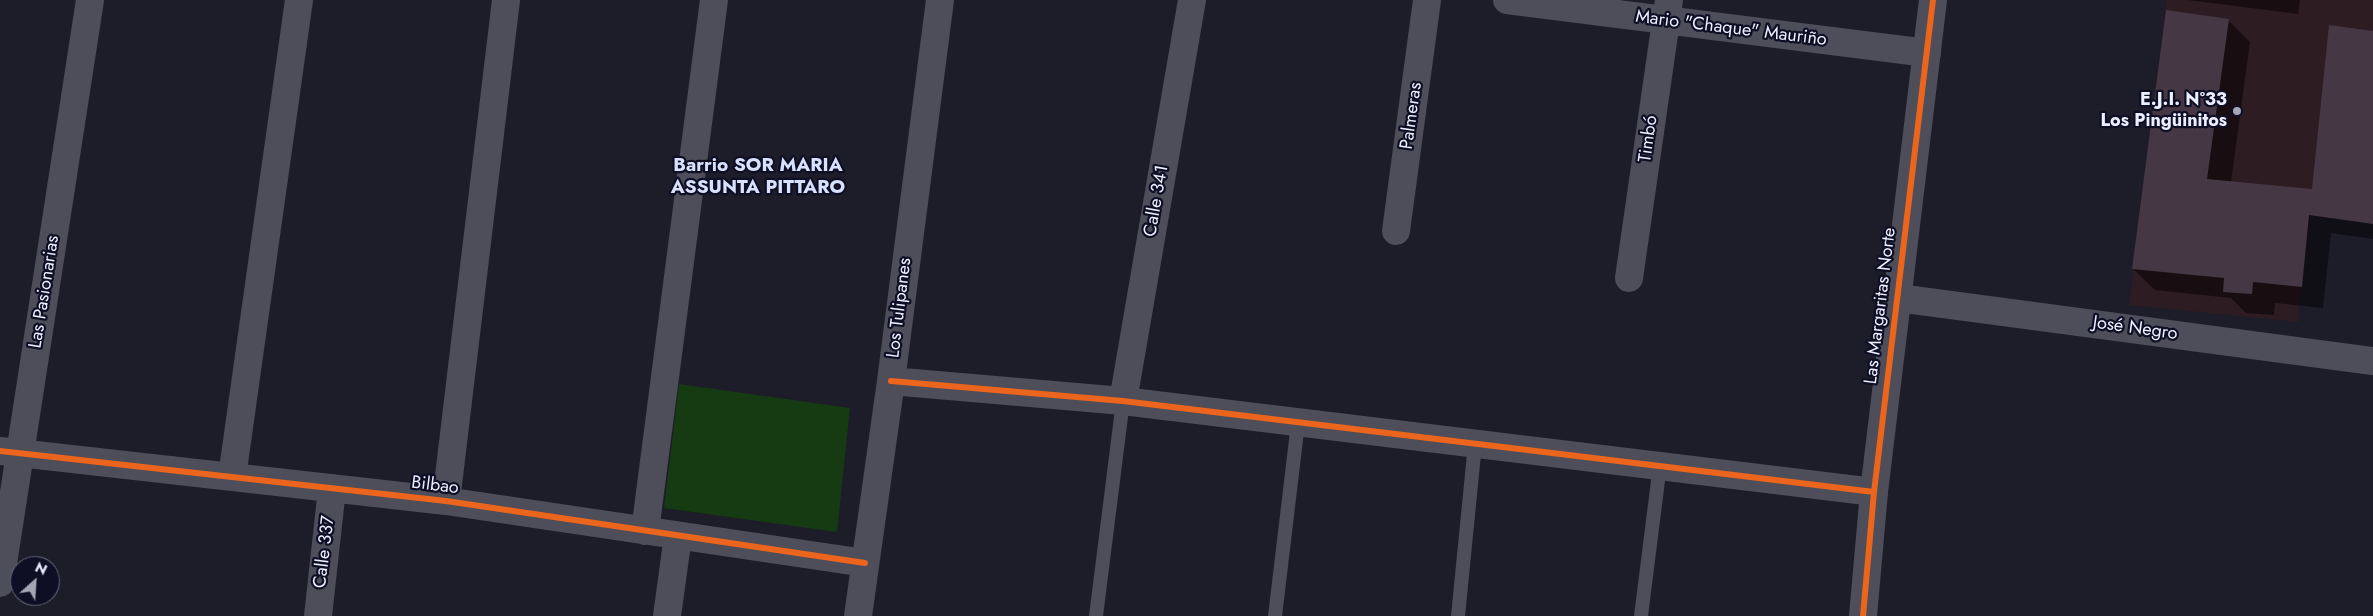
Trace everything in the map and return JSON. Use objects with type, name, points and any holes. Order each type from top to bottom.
[{"type":"street","name":"Las Pasionarias","points":[[0,583],[10,452],[90,0]]},
{"type":"street","points":[[232,477],[299,0]]},
{"type":"street","points":[[446,501],[506,0]]},
{"type":"street","points":[[645,531],[714,0]]},
{"type":"street","name":"Los Tulipanes","points":[[858,616],[891,381],[940,0]]},
{"type":"street","name":"Calle 341","points":[[1123,401],[1192,0]]},
{"type":"street","name":"Palmeras","points":[[1396,231],[1427,0]]},
{"type":"street","name":"Mario \"Chaque\" Mauriño","points":[[1506,0],[1668,10],[1926,53]]},
{"type":"street","name":"Las Margaritas Norte","points":[[1862,616],[1874,492],[1933,0]]},
{"type":"street","name":"Timbó","points":[[1629,278],[1668,10]]},
{"type":"street","name":"José Negro","points":[[1898,298],[2373,361]]},
{"type":"street","points":[[891,381],[1123,401],[1475,444],[1660,464],[1874,492]]},
{"type":"street","name":"Bilbao","points":[[10,452],[446,501],[865,563]]},
{"type":"street","name":"Calle 337","points":[[318,616],[332,489]]},
{"type":"street","points":[[667,616],[678,536]]},
{"type":"lane","points":[[1096,616],[1123,401]]},
{"type":"lane","points":[[1275,616],[1298,423]]},
{"type":"lane","points":[[1458,616],[1475,444]]},
{"type":"lane","points":[[1641,616],[1660,464]]},
{"type":"shaded area","name":"E.J.I. Nº33 Los Pingüinitos","points":[[2167,0],[2373,0],[2373,224],[2309,215],[2298,322],[2129,305]]},
{"type":"green space","points":[[679,384],[850,408],[837,532],[664,508]]},
{"type":"building","name":"E.J.I. Nº33 Los Pingüinitos","points":[[2166,10],[2229,19],[2207,179],[2312,189],[2329,25],[2373,31],[2373,224],[2309,215],[2302,287],[2253,282],[2252,294],[2223,292],[2224,278],[2132,269]]},
{"type":"cycle path","points":[[1863,616],[1874,492],[1933,0]]},
{"type":"cycle path","points":[[891,381],[1123,401],[1874,492]]},
{"type":"cycle path","points":[[0,451],[446,501],[865,563]]},
{"type":"place","name":"E.J.I. Nº33 Los Pingüinitos","points":[[2237,111]]},
{"type":"district","name":"Barrio SOR MARIA ASSUNTA PITTARO","points":[[758,177]]}]
